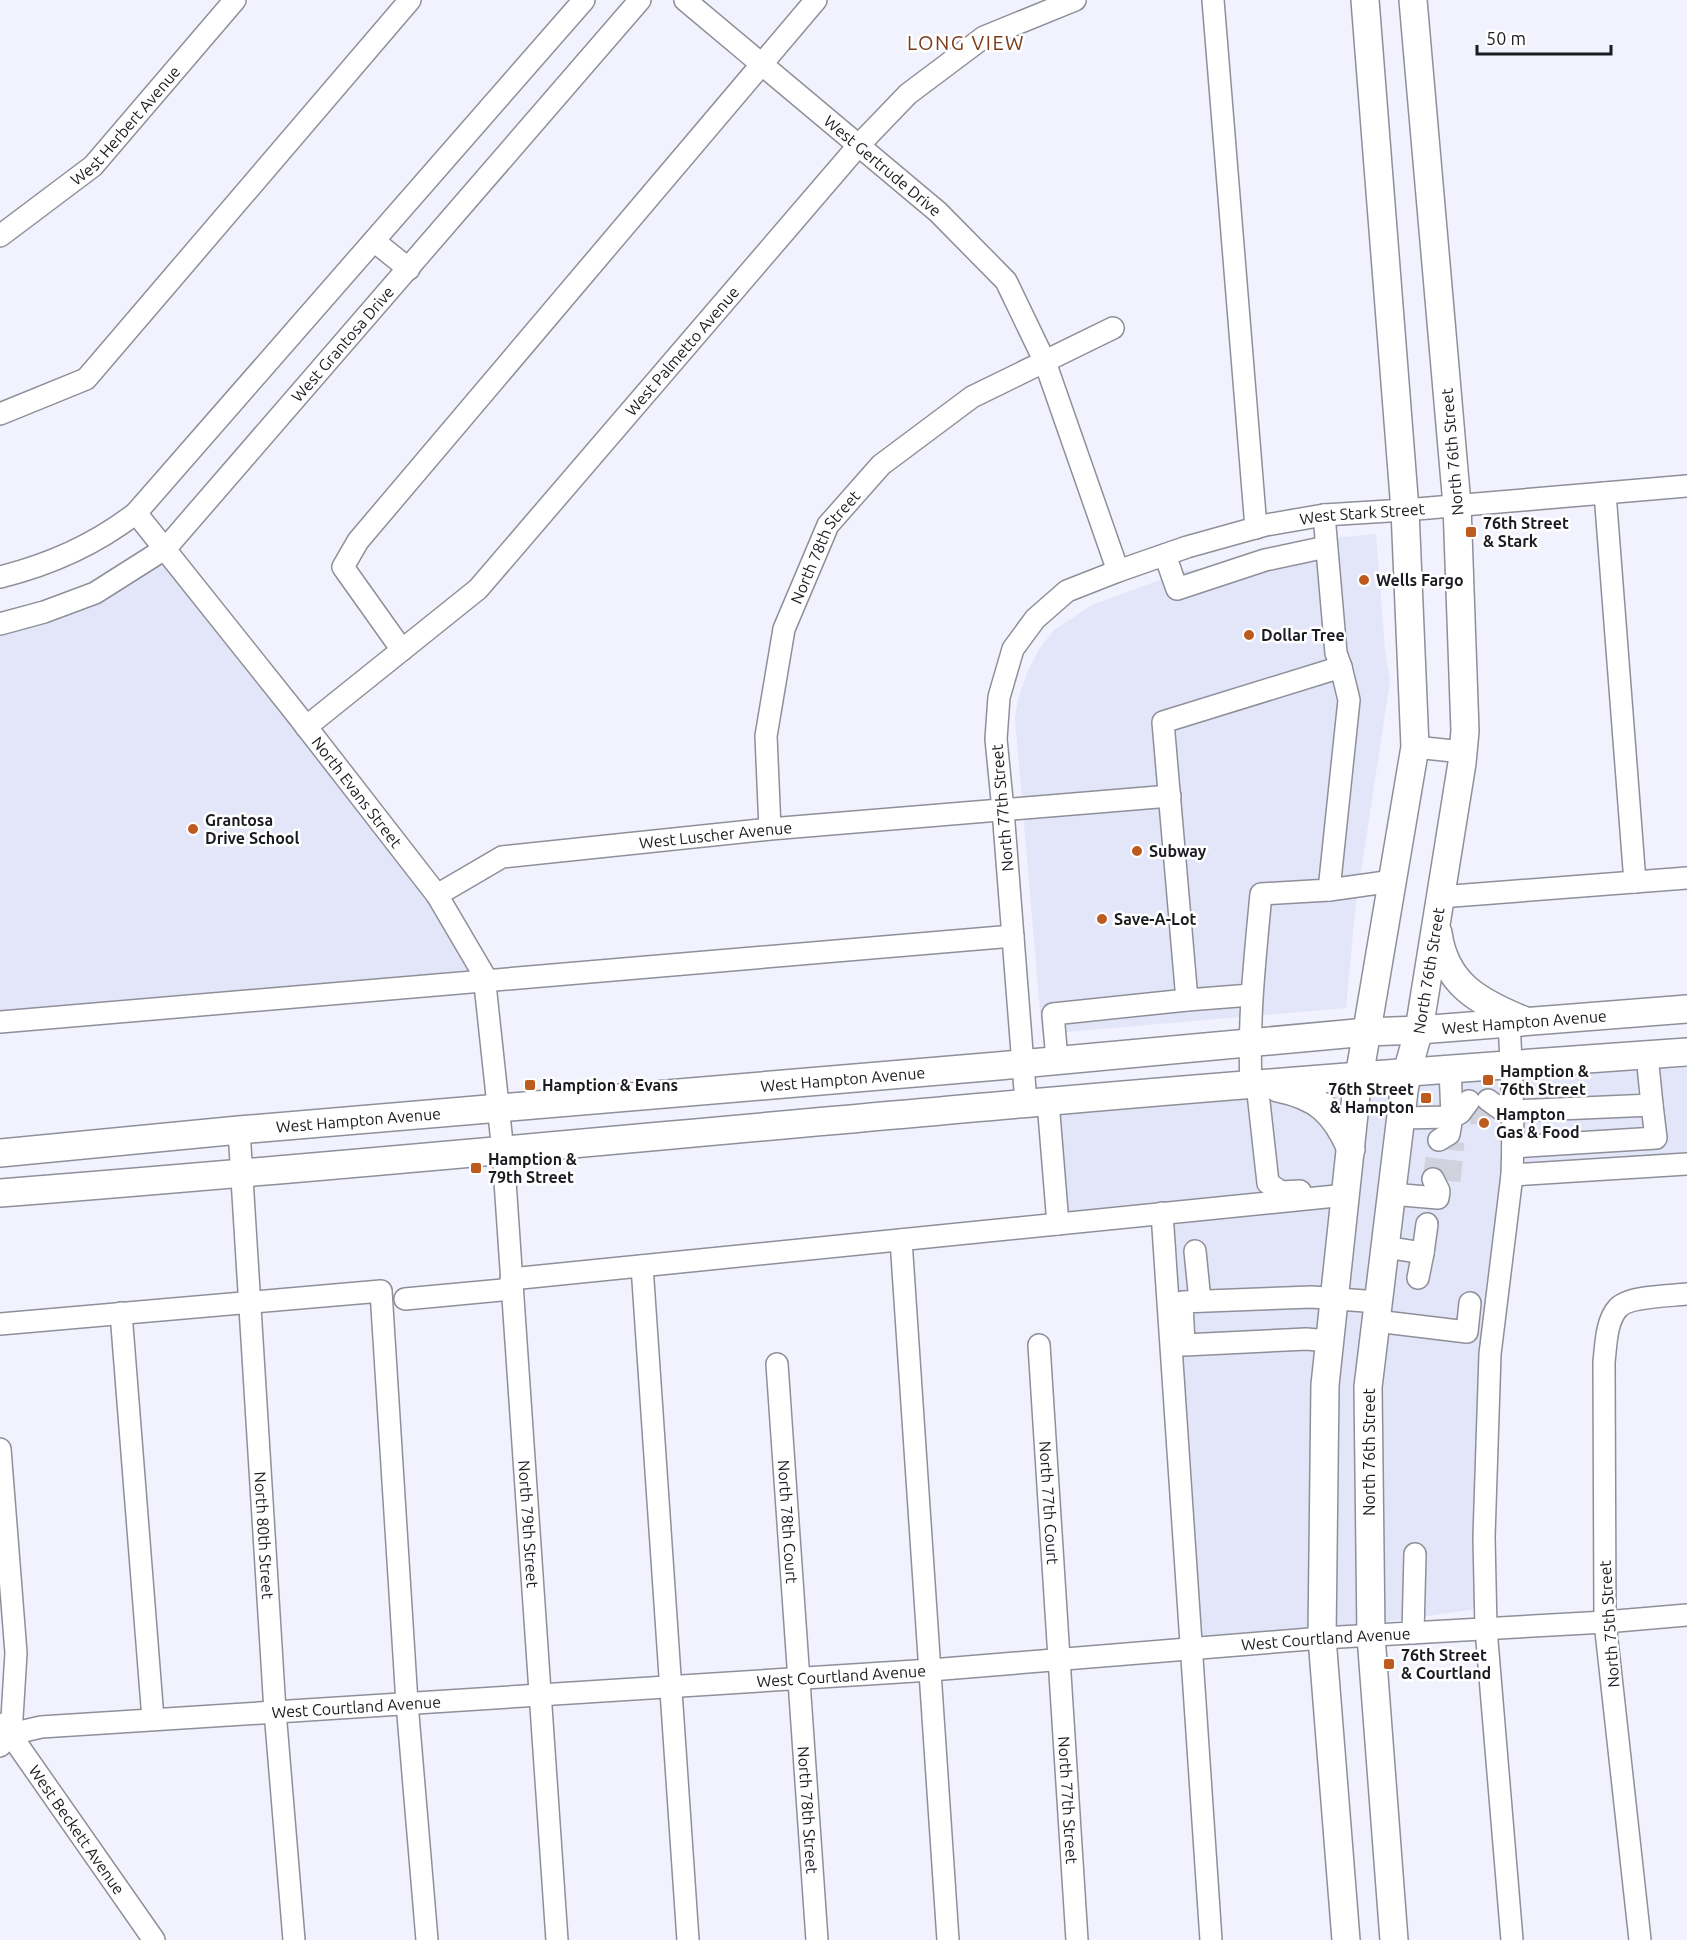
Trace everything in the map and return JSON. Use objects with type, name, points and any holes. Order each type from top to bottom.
[{"type":"main road","points":[[1346,1940],[1322,1638],[1325,1384],[1359,1076],[1415,747],[1405,510],[1365,0]]},
{"type":"main road","name":"North 76th Street","points":[[1394,1940],[1371,1636],[1368,1387],[1400,1118],[1407,1072],[1419,1030],[1465,731],[1457,505],[1413,0]]},
{"type":"main road","points":[[1439,905],[1441,951],[1447,965],[1480,1000],[1518,1022]]},
{"type":"main road","name":"West Hampton Avenue","points":[[0,1153],[238,1130],[1022,1064],[1367,1032],[1687,1009]]},
{"type":"main road","points":[[0,1193],[503,1152],[1037,1102],[1450,1068],[1687,1052]]},
{"type":"main road","points":[[1256,1084],[1290,1090],[1316,1101],[1334,1118],[1351,1149]]},
{"type":"street","name":"West Herbert Avenue","points":[[0,236],[93,166],[235,0]]},
{"type":"street","points":[[0,414],[87,379],[410,0]]},
{"type":"street","points":[[0,577],[25,571],[68,554],[97,539],[136,513],[584,0]]},
{"type":"street","name":"West Grantosa Drive","points":[[0,624],[44,612],[95,593],[165,548],[640,0]]},
{"type":"street","name":"West Gertrude Drive","points":[[685,0],[938,212],[1006,281],[1045,362],[1118,571]]},
{"type":"street","points":[[402,650],[343,567],[358,541],[816,0]]},
{"type":"street","name":"West Palmetto Avenue","points":[[306,727],[478,589],[858,146],[908,94],[984,37],[1075,0]]},
{"type":"street","points":[[1213,0],[1256,528]]},
{"type":"street","points":[[375,241],[409,269]]},
{"type":"street","points":[[1045,362],[1113,328]]},
{"type":"street","name":"North 78th Street","points":[[770,829],[766,736],[784,629],[828,525],[880,465],[972,397],[1045,362]]},
{"type":"street","name":"West Stark Street","points":[[1118,571],[1187,547],[1256,528],[1324,515],[1687,486]]},
{"type":"street","points":[[1605,493],[1635,882]]},
{"type":"street","name":"North Evans Street","points":[[136,513],[436,895],[484,975],[498,1108]]},
{"type":"street","points":[[1324,515],[1338,660],[1349,700],[1329,890]]},
{"type":"street","points":[[1165,555],[1177,589],[1265,560],[1326,547]]},
{"type":"street","name":"North 77th Street","points":[[1058,1224],[1037,1102],[1022,1064],[996,739],[999,697],[1013,649],[1035,619],[1067,591],[1118,571]]},
{"type":"street","points":[[1187,1000],[1163,723],[1338,660]]},
{"type":"street","points":[[1415,747],[1463,752]]},
{"type":"street","name":"West Luscher Avenue","points":[[436,895],[502,857],[770,829],[1170,796]]},
{"type":"street","points":[[1439,905],[1687,878]]},
{"type":"street","points":[[1346,1192],[1281,1192],[1268,1183],[1249,1043],[1251,995],[1262,894],[1329,890],[1392,880]]},
{"type":"street","points":[[0,1022],[1013,936]]},
{"type":"street","points":[[1057,1060],[1053,1014],[1251,995]]},
{"type":"street","points":[[1471,1118],[1512,1064],[1518,1022]]},
{"type":"street","points":[[1450,1068],[1471,1118],[1513,1147],[1656,1138],[1647,1054]]},
{"type":"street","points":[[1400,1118],[1471,1118],[1652,1104]]},
{"type":"street","name":"North 79th Street","points":[[498,1108],[503,1152],[557,1940]]},
{"type":"street","name":"North 80th Street","points":[[238,1130],[275,1711],[294,1940]]},
{"type":"street","points":[[1512,1940],[1485,1629],[1484,1537],[1490,1354],[1512,1175],[1513,1147]]},
{"type":"street","points":[[1512,1175],[1687,1164]]},
{"type":"street","points":[[1392,1194],[1438,1198],[1441,1184]]},
{"type":"street","points":[[405,1299],[642,1266],[1346,1192]]},
{"type":"street","points":[[1162,1213],[1211,1940]]},
{"type":"street","points":[[1418,1278],[1426,1224]]},
{"type":"street","points":[[901,1240],[948,1940]]},
{"type":"street","points":[[1385,1247],[1423,1253]]},
{"type":"street","points":[[1195,1251],[1200,1301]]},
{"type":"street","points":[[642,1266],[688,1940]]},
{"type":"street","points":[[0,1324],[381,1291],[407,1703],[427,1940]]},
{"type":"street","name":"North 75th Street","points":[[1640,1940],[1605,1622],[1604,1362],[1608,1330],[1617,1308],[1623,1303],[1687,1294]]},
{"type":"street","points":[[1330,1341],[1306,1339],[1184,1345],[1182,1302],[1335,1298],[1377,1312],[1467,1332],[1470,1303]]},
{"type":"street","points":[[121,1313],[153,1719]]},
{"type":"street","name":"North 77th Court","points":[[1039,1345],[1059,1660]]},
{"type":"street","name":"North 78th Court","points":[[777,1364],[798,1679]]},
{"type":"street","points":[[0,1449],[16,1653],[4,1733]]},
{"type":"street","points":[[1413,1633],[1415,1554]]},
{"type":"street","name":"West Courtland Avenue","points":[[4,1733],[41,1727],[153,1719],[931,1670],[1322,1638],[1605,1622],[1687,1615]]},
{"type":"street","name":"North 77th Street","points":[[1059,1660],[1077,1940]]},
{"type":"street","name":"North 78th Street","points":[[798,1679],[817,1940]]},
{"type":"street","name":"West Beckett Avenue","points":[[4,1733],[154,1940]]},
{"type":"shaded area","points":[[1376,534],[1385,651],[1390,681],[1355,911],[1346,1008],[1042,1034],[1015,718],[1018,699],[1027,673],[1039,649],[1054,630],[1092,605],[1184,571],[1211,567],[1274,546]]},
{"type":"shaded area","name":"Grantosa Drive School","points":[[166,548],[484,975],[0,1022],[0,624],[44,612]]},
{"type":"shaded area","points":[[1687,1068],[1687,1162],[1516,1176],[1487,1354],[1484,1608],[1191,1649],[1162,1214],[1052,1224],[1041,1102],[1407,1072]]},
{"type":"tunnel","points":[[1470,1114],[1490,1113]]},
{"type":"tunnel","points":[[1433,1179],[1439,1140]]},
{"type":"tunnel","points":[[1450,1181],[1454,1142]]},
{"type":"place","name":"76th Street & Stark","points":[[1471,532]]},
{"type":"place","name":"Wells Fargo","points":[[1364,580]]},
{"type":"place","name":"Dollar Tree","points":[[1249,635]]},
{"type":"place","name":"Grantosa Drive School","points":[[193,829]]},
{"type":"place","name":"Subway","points":[[1137,851]]},
{"type":"place","name":"Save-A-Lot","points":[[1102,919]]},
{"type":"place","name":"Hamption & 76th Street","points":[[1488,1080]]},
{"type":"place","name":"Hamption & Evans","points":[[530,1085]]},
{"type":"place","name":"76th Street & Hampton","points":[[1426,1098]]},
{"type":"place","name":"Hampton Gas & Food","points":[[1484,1123]]},
{"type":"place","name":"Hamption & 79th Street","points":[[476,1168]]},
{"type":"place","name":"76th Street & Courtland","points":[[1389,1664]]},
{"type":"district","name":"LONG VIEW","points":[[966,42]]}]
